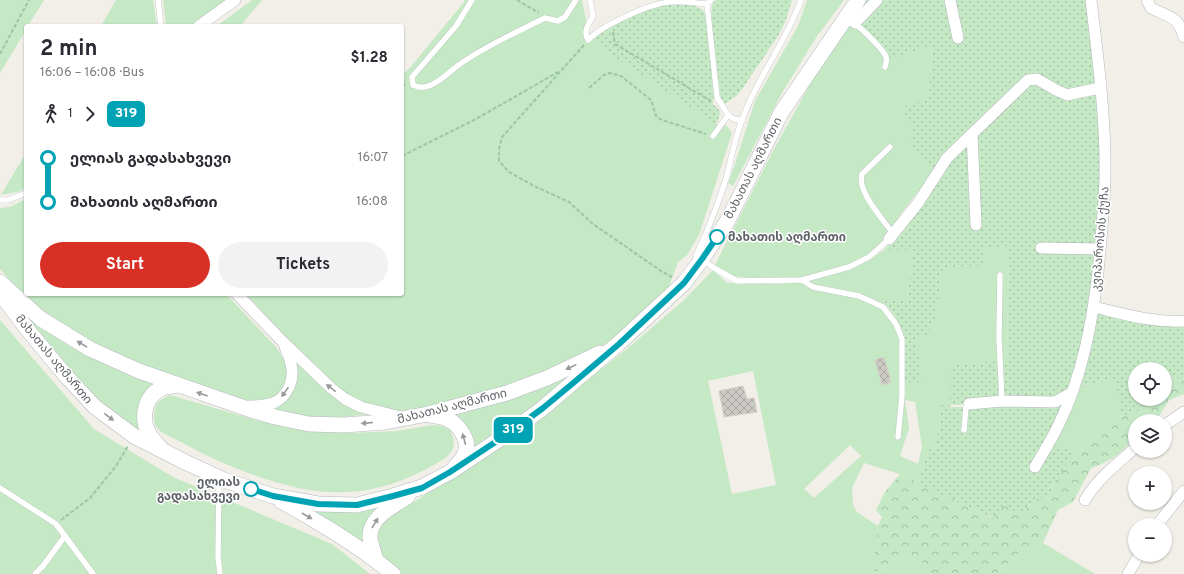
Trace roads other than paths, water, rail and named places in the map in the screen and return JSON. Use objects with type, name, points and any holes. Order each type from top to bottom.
[{"type":"main road","name":"მახათას აღმართი","points":[[0,293],[32,335],[95,407],[134,436],[219,477],[273,496],[318,504],[357,505],[422,488],[450,472],[509,433],[543,408],[619,344],[684,283],[728,220],[781,113],[851,19],[858,0]]},
{"type":"main road","name":"მახათას აღმართი","points":[[0,282],[41,319],[90,349],[138,371],[178,386],[274,417],[309,424],[344,425],[385,422],[428,414],[499,396],[540,381],[619,344]]},
{"type":"main road","points":[[162,449],[148,433],[144,420],[145,407],[153,394],[165,387],[178,386]]},
{"type":"main road","points":[[428,414],[445,418],[456,424],[463,433],[466,443],[464,456],[450,472]]},
{"type":"main road","points":[[376,560],[370,539],[371,529],[375,521],[382,513],[422,488]]},
{"type":"main road","points":[[273,496],[342,536],[393,574]]},
{"type":"street","points":[[202,24],[235,0]]},
{"type":"street","points":[[851,19],[876,0]]},
{"type":"street","points":[[950,0],[958,38]]},
{"type":"street","name":"კვიპაროსის ქუჩა","points":[[1035,467],[1059,424],[1071,393],[1085,350],[1094,307],[1105,178],[1100,88],[1091,0]]},
{"type":"street","points":[[1147,0],[1151,8],[1174,19],[1183,30]]},
{"type":"street","points":[[891,236],[918,203],[947,158],[1028,80],[1037,79],[1067,95],[1100,88]]},
{"type":"street","points":[[972,134],[976,225]]},
{"type":"street","points":[[1042,248],[1100,249]]},
{"type":"street","points":[[239,296],[320,379],[345,399],[366,409],[405,418]]},
{"type":"street","points":[[1094,307],[1145,320],[1174,322],[1184,321]]},
{"type":"street","points":[[239,406],[260,406],[274,403],[286,394],[292,380],[292,365],[283,342]]},
{"type":"street","points":[[969,404],[1002,401],[1055,402],[1071,393]]},
{"type":"street","points":[[1172,420],[1184,412]]},
{"type":"street","points":[[1084,500],[1105,474],[1128,454]]},
{"type":"street","points":[[1162,518],[1184,490]]},
{"type":"street","points":[[1128,574],[1135,562]]},
{"type":"lane","points":[[158,0],[161,24]]},
{"type":"lane","points":[[472,0],[456,26],[412,77],[414,85],[417,87],[425,88],[430,86],[441,80],[463,62],[499,40],[545,18],[558,21],[565,17],[576,0]]},
{"type":"lane","points":[[590,0],[593,16],[586,28],[585,35],[588,40],[593,35],[612,24],[646,8],[665,2],[709,2],[717,98],[728,116],[734,119],[742,120]]},
{"type":"lane","points":[[684,283],[708,230],[725,182],[742,120],[757,85],[795,17],[801,0]]},
{"type":"lane","points":[[851,19],[870,37],[885,55],[887,58],[885,67]]},
{"type":"lane","points":[[713,136],[728,116]]},
{"type":"lane","points":[[702,259],[714,268],[737,281],[802,280],[849,267],[869,256],[891,236],[868,200],[860,179],[862,174],[890,147]]},
{"type":"lane","points":[[0,200],[8,200],[24,194]]},
{"type":"lane","points":[[1000,275],[999,338],[1002,401]]},
{"type":"lane","points":[[802,280],[813,287],[859,296],[883,307],[896,324],[902,339],[902,396],[898,437]]},
{"type":"lane","points":[[964,430],[966,407],[967,404],[969,404]]},
{"type":"lane","points":[[219,477],[218,557],[220,574]]},
{"type":"lane","points":[[0,488],[56,524],[93,574]]},
{"type":"lane","points":[[34,574],[43,566],[65,536]]},
{"type":"place","name":"მახათის აღმართი","points":[[717,237]]},
{"type":"place","name":"ელიას გადასახვევი","points":[[251,489]]}]
